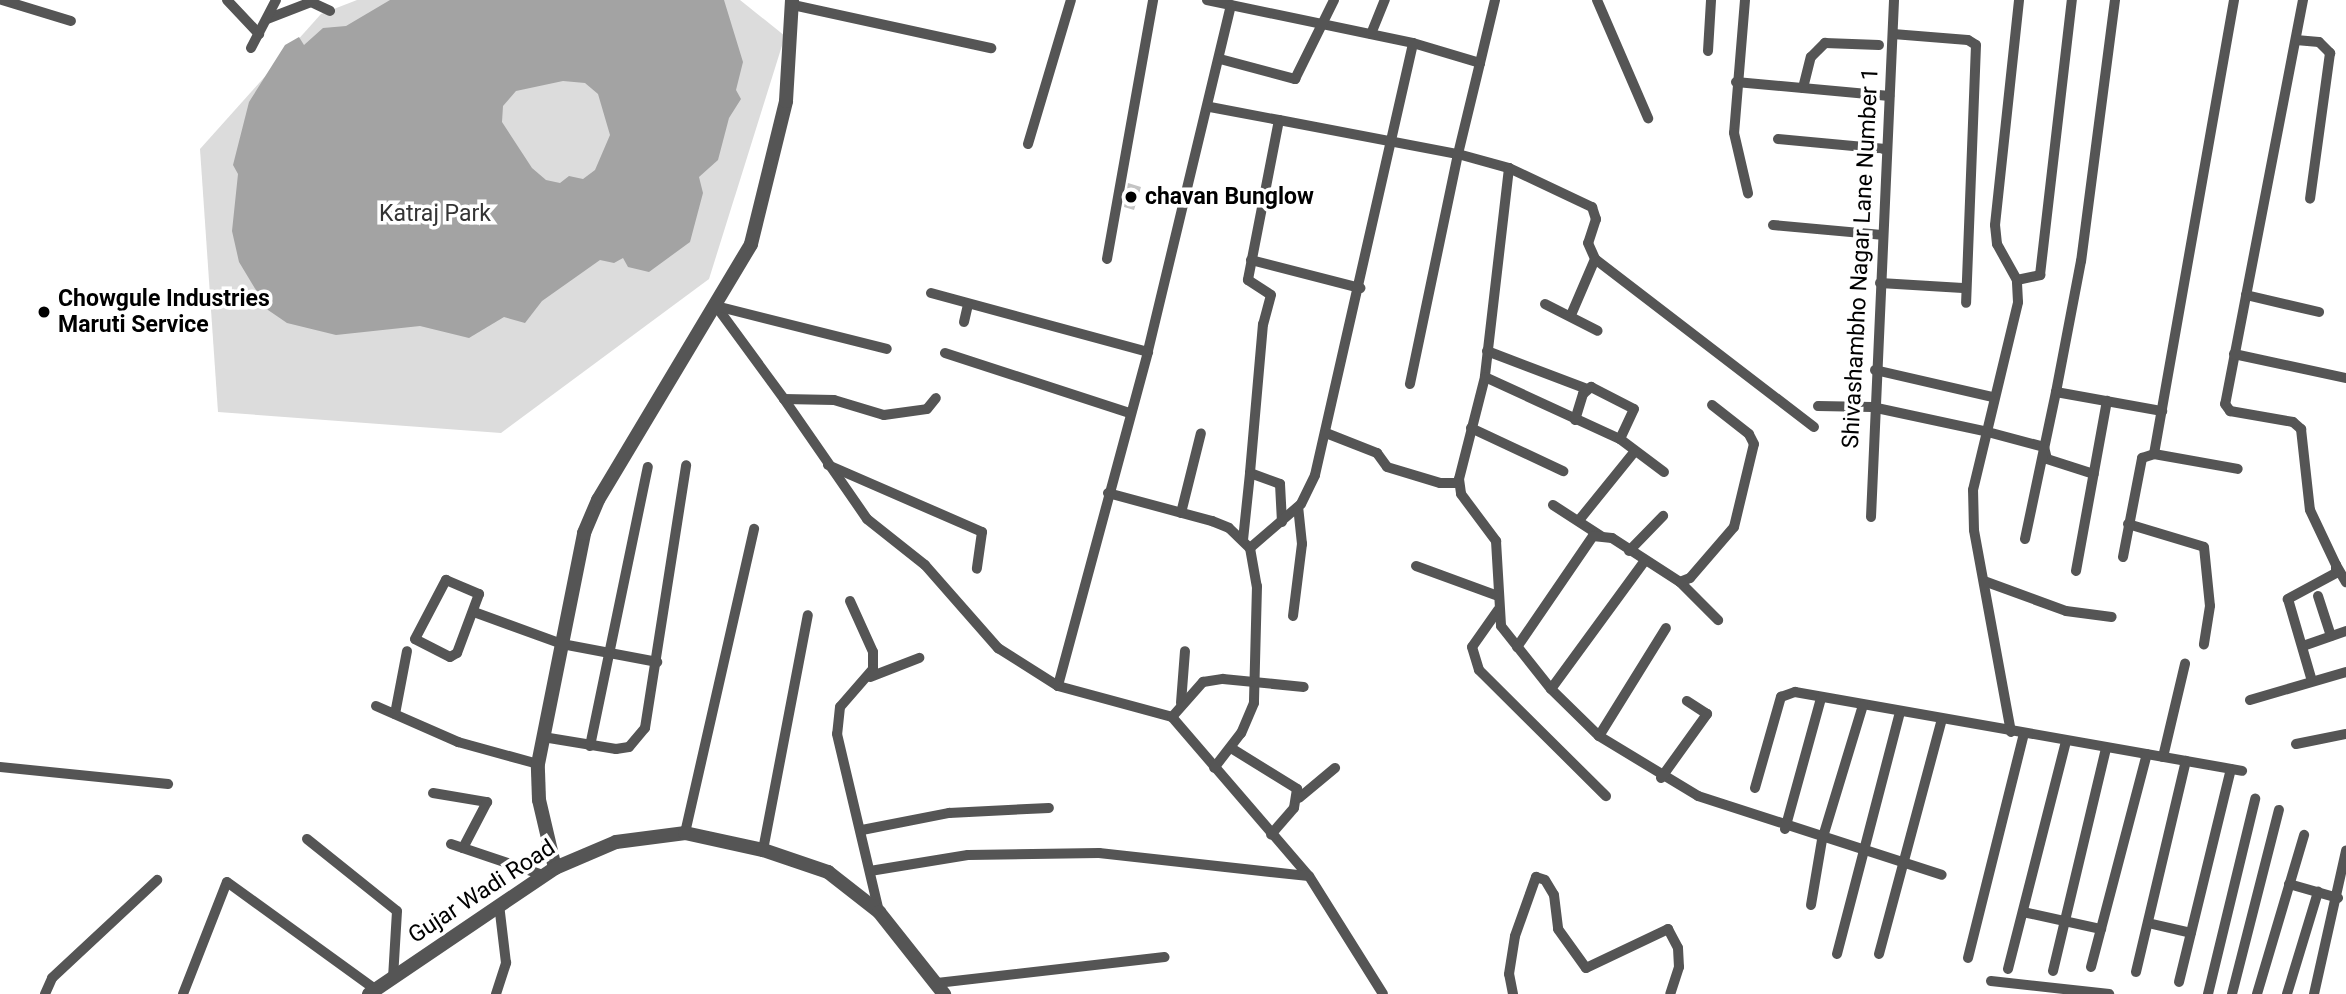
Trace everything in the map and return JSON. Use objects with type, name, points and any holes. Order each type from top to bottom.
[{"type":"street","points":[[2,0],[71,21]]},
{"type":"street","points":[[227,0],[259,34]]},
{"type":"street","points":[[251,48],[276,0]]},
{"type":"street","points":[[1028,144],[1071,0]]},
{"type":"street","points":[[1107,259],[1153,0]]},
{"type":"street","points":[[1207,0],[1413,43],[1480,63]]},
{"type":"street","points":[[1220,60],[1296,79],[1334,0]]},
{"type":"street","points":[[1371,34],[1385,0]]},
{"type":"street","points":[[1410,384],[1458,154],[1495,0]]},
{"type":"street","points":[[1597,0],[1648,118]]},
{"type":"street","points":[[1708,51],[1711,0]]},
{"type":"street","points":[[1745,0],[1736,82],[1734,133],[1748,193]]},
{"type":"street","name":"Shivashambho Nagar Lane Number 1","points":[[1871,517],[1872,407],[1894,0]]},
{"type":"street","points":[[2011,732],[1984,581],[1973,490],[1992,397],[2011,333],[2017,280],[1997,244],[1995,225],[2018,0]]},
{"type":"street","points":[[2017,280],[2040,275],[2072,0]]},
{"type":"street","points":[[2025,539],[2079,274],[2115,0]]},
{"type":"street","points":[[2154,454],[2234,0]]},
{"type":"street","points":[[2303,0],[2234,354],[2226,408],[2298,425],[2310,510],[2346,582]]},
{"type":"street","points":[[267,19],[311,2],[330,11]]},
{"type":"street","points":[[451,844],[549,871],[538,800],[538,764],[584,533],[598,500],[737,274],[765,205],[786,101],[792,3],[991,48]]},
{"type":"street","points":[[1058,686],[1148,352],[1210,107],[1231,5]]},
{"type":"street","points":[[1893,34],[1968,40],[1976,46],[1963,288],[1966,303]]},
{"type":"street","points":[[2296,40],[2319,42],[2330,53],[2310,199]]},
{"type":"street","points":[[1247,544],[1282,522],[1298,507],[1326,433],[1413,43]]},
{"type":"street","points":[[1803,88],[1811,57],[1825,43],[1879,45]]},
{"type":"street","points":[[1736,82],[1889,96]]},
{"type":"street","points":[[1210,107],[1458,154],[1508,168],[1592,207],[1596,219],[1588,243],[1595,259],[1814,427]]},
{"type":"street","points":[[1214,768],[1231,748],[1248,719],[1256,684],[1257,586],[1247,544],[1261,337],[1271,295],[1248,280],[1279,120]]},
{"type":"street","points":[[1777,139],[1886,149]]},
{"type":"street","points":[[1508,168],[1485,377],[1460,483],[1461,494],[1496,541],[1498,610],[1502,626],[1551,689],[1599,737],[1661,778],[1785,829],[1942,875]]},
{"type":"street","points":[[1773,225],[1882,235]]},
{"type":"street","points":[[1571,315],[1595,259]]},
{"type":"street","points":[[1251,260],[1360,288]]},
{"type":"street","points":[[1880,283],[1963,288]]},
{"type":"street","points":[[931,293],[1148,352]]},
{"type":"street","points":[[2246,295],[2319,312]]},
{"type":"street","points":[[964,322],[968,304]]},
{"type":"street","points":[[1545,304],[1598,331]]},
{"type":"street","points":[[716,306],[887,349]]},
{"type":"street","points":[[716,306],[867,519],[925,565],[998,648],[1058,686],[1172,717],[1309,876],[1383,994]]},
{"type":"street","points":[[1487,351],[1634,409],[1620,439]]},
{"type":"street","points":[[945,353],[1130,413]]},
{"type":"street","points":[[2234,354],[2346,377]]},
{"type":"street","points":[[1875,370],[1992,397]]},
{"type":"street","points":[[1485,377],[1620,439],[1664,472]]},
{"type":"street","points":[[1575,420],[1587,389]]},
{"type":"street","points":[[2056,392],[2162,411]]},
{"type":"street","points":[[784,399],[834,400],[884,415],[927,409],[936,398]]},
{"type":"street","points":[[2076,571],[2107,401]]},
{"type":"street","points":[[1680,582],[1690,578],[1734,527],[1753,456],[1749,434],[1712,405]]},
{"type":"street","points":[[1818,406],[1872,407],[2044,447]]},
{"type":"street","points":[[1471,428],[1563,471]]},
{"type":"street","points":[[1181,513],[1201,433]]},
{"type":"street","points":[[1326,433],[1377,453],[1387,467],[1440,483],[1460,483]]},
{"type":"street","points":[[2044,447],[2047,459],[2094,474]]},
{"type":"street","points":[[1580,519],[1635,451]]},
{"type":"street","points":[[2123,556],[2139,462],[2154,454],[2238,469]]},
{"type":"street","points":[[543,737],[615,749],[637,740],[649,714],[686,465]]},
{"type":"street","points":[[828,465],[982,532],[977,569]]},
{"type":"street","points":[[590,746],[648,467]]},
{"type":"street","points":[[1250,473],[1280,484],[1282,522]]},
{"type":"street","points":[[1108,493],[1229,528],[1247,544]]},
{"type":"street","points":[[1553,505],[1680,582],[1718,620]]},
{"type":"street","points":[[1293,616],[1302,544],[1298,507]]},
{"type":"street","points":[[1629,551],[1663,516]]},
{"type":"street","points":[[2128,524],[2204,547],[2210,606],[2204,645]]},
{"type":"street","points":[[685,833],[754,529]]},
{"type":"street","points":[[1517,647],[1593,536],[1601,536]]},
{"type":"street","points":[[1551,689],[1644,562]]},
{"type":"street","points":[[2312,681],[2288,599],[2336,573],[2336,565]]},
{"type":"street","points":[[1416,566],[1499,596]]},
{"type":"street","points":[[446,580],[478,591],[474,612],[454,656],[416,643],[446,580]]},
{"type":"street","points":[[1984,581],[2066,611],[2112,617]]},
{"type":"street","points":[[2318,596],[2331,636]]},
{"type":"street","points":[[850,601],[873,652],[870,677]]},
{"type":"street","points":[[1498,610],[1472,647],[1479,670],[1606,796]]},
{"type":"street","points":[[474,612],[562,645],[657,662]]},
{"type":"street","points":[[763,850],[808,615]]},
{"type":"street","points":[[1599,737],[1666,628]]},
{"type":"street","points":[[2303,646],[2346,631]]},
{"type":"street","points":[[394,714],[407,651]]},
{"type":"street","points":[[1181,703],[1185,651]]},
{"type":"street","points":[[879,912],[836,720],[846,696],[870,677],[919,658]]},
{"type":"street","points":[[2163,757],[2185,664]]},
{"type":"street","points":[[2250,700],[2346,672]]},
{"type":"street","points":[[1172,717],[1181,703],[1203,682],[1223,678],[1256,684],[1304,687]]},
{"type":"street","points":[[1755,788],[1781,697],[1795,692],[2237,770],[2179,982]]},
{"type":"street","points":[[1785,829],[1821,698]]},
{"type":"street","points":[[1661,778],[1707,714],[1687,701]]},
{"type":"street","points":[[1811,905],[1822,840],[1863,705]]},
{"type":"street","points":[[376,706],[458,742],[538,764]]},
{"type":"street","points":[[1837,954],[1900,712]]},
{"type":"street","points":[[1879,954],[1942,719]]},
{"type":"street","points":[[1968,958],[2024,734]]},
{"type":"street","points":[[2296,744],[2346,734]]},
{"type":"street","points":[[2008,969],[2066,741]]},
{"type":"street","points":[[1231,748],[1292,783],[1299,798]]},
{"type":"street","points":[[2053,971],[2105,748]]},
{"type":"street","points":[[2091,967],[2147,754]]},
{"type":"street","points":[[2136,972],[2186,761]]},
{"type":"street","points":[[0,767],[168,784]]},
{"type":"street","points":[[1271,834],[1299,798],[1335,768]]},
{"type":"street","points":[[433,793],[487,802],[463,848]]},
{"type":"street","points":[[2208,994],[2255,799]]},
{"type":"street","points":[[862,830],[949,813],[1049,808]]},
{"type":"street","points":[[2232,994],[2279,810]]},
{"type":"street","name":"Gujar Wadi Road","points":[[372,992],[549,871],[615,842],[685,833],[763,850],[828,872],[879,912],[940,988]]},
{"type":"street","points":[[2257,994],[2304,835]]},
{"type":"street","points":[[307,839],[397,911],[393,978]]},
{"type":"street","points":[[2314,994],[2338,898],[2346,850]]},
{"type":"street","points":[[870,871],[968,855],[1087,853],[1309,876]]},
{"type":"street","points":[[1513,994],[1509,974],[1514,936],[1536,877],[1545,880],[1554,895],[1558,929],[1586,968],[1668,929],[1678,948],[1679,967],[1670,994]]},
{"type":"street","points":[[46,994],[52,978],[157,880]]},
{"type":"street","points":[[183,994],[227,882],[372,992]]},
{"type":"street","points":[[2289,884],[2338,898]]},
{"type":"street","points":[[2287,994],[2318,892]]},
{"type":"street","points":[[496,994],[506,964],[499,904]]},
{"type":"street","points":[[2023,912],[2101,929]]},
{"type":"street","points":[[2148,923],[2191,933]]},
{"type":"street","points":[[940,988],[1165,957]]},
{"type":"street","points":[[1991,981],[2022,989],[2106,994]]},
{"type":"green space","name":"Katraj Park","points":[[357,0],[740,0],[785,36],[709,279],[501,433],[218,412],[200,149],[321,14]]},
{"type":"shaded area","name":"Katraj Park","points":[[390,0],[724,0],[743,62],[736,90],[741,99],[729,118],[718,160],[699,177],[703,193],[690,242],[649,272],[628,267],[623,258],[614,263],[600,260],[542,301],[525,323],[504,317],[469,338],[420,326],[336,335],[287,323],[268,310],[239,262],[232,231],[238,174],[233,165],[249,102],[285,45],[299,37],[304,45],[323,28],[346,26]],"holes":[[[563,81],[585,83],[598,94],[610,135],[595,170],[583,179],[569,176],[560,183],[546,180],[532,168],[502,122],[503,106],[516,91]]]},
{"type":"building","name":"chavan Bunglow","points":[[1128,183],[1141,187],[1134,210],[1124,207]]},
{"type":"place","name":"chavan Bunglow","points":[[1131,197]]},
{"type":"place","name":"Chowgule Industries Maruti Service","points":[[44,312]]}]
